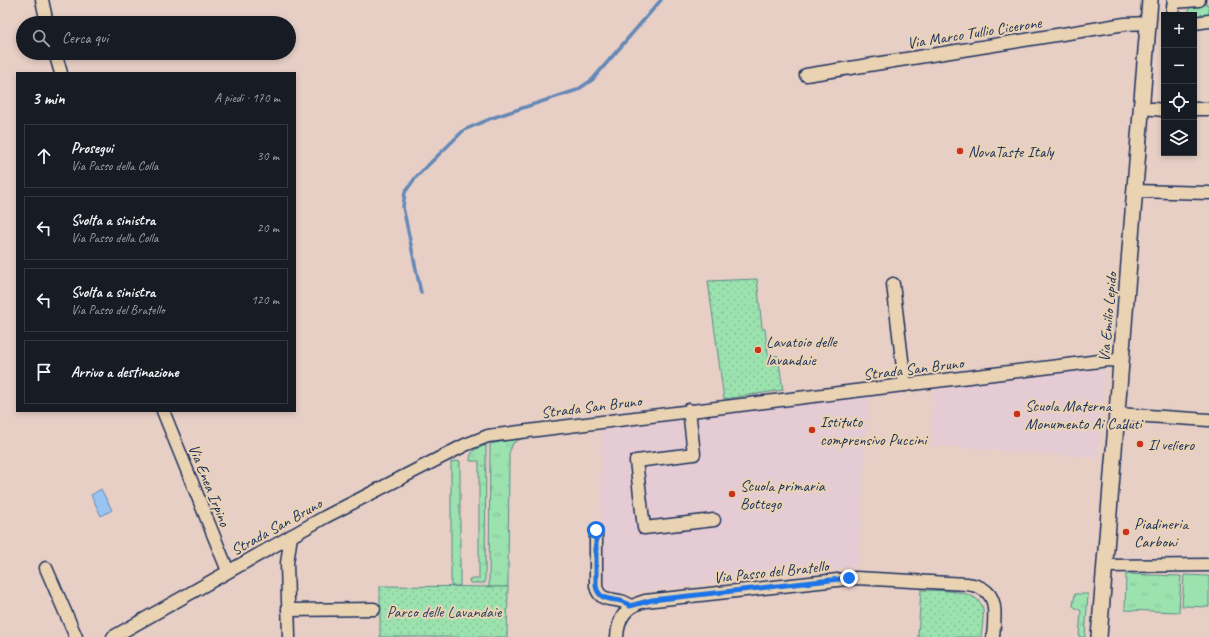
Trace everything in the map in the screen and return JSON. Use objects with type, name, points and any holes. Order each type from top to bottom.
[{"type":"main road","name":"Via Emilio Lepido","points":[[1099,637],[1150,0]]},
{"type":"street","points":[[42,0],[45,16]]},
{"type":"street","points":[[1172,12],[1174,1],[1199,0]]},
{"type":"street","points":[[1197,22],[1209,21]]},
{"type":"street","name":"Via Marco Tullio Cicerone","points":[[806,75],[1125,24],[1148,23]]},
{"type":"street","points":[[57,60],[60,72]]},
{"type":"street","points":[[1142,108],[1161,110]]},
{"type":"street","points":[[1197,109],[1209,109]]},
{"type":"street","points":[[1135,191],[1209,193]]},
{"type":"street","points":[[893,284],[905,385]]},
{"type":"street","name":"Strada San Bruno","points":[[113,637],[290,536],[452,452],[488,436],[689,410],[1108,360],[1121,361]]},
{"type":"street","points":[[689,410],[694,454],[636,460],[644,528],[714,520]]},
{"type":"street","name":"Via Enea Irpino","points":[[163,412],[228,571]]},
{"type":"street","points":[[1117,414],[1209,420]]},
{"type":"street","points":[[596,530],[596,586],[598,592],[605,599],[624,602],[630,606],[621,618],[617,637]]},
{"type":"street","points":[[289,637],[287,563],[290,536]]},
{"type":"street","points":[[1105,566],[1209,565]]},
{"type":"street","points":[[46,568],[76,637]]},
{"type":"street","name":"Via Passo del Bratello","points":[[630,606],[652,600],[856,578],[967,584],[980,586],[992,599],[995,608],[993,637]]},
{"type":"street","points":[[288,610],[374,608]]},
{"type":"shaded area","name":"Scuola Materna Monumento Ai Caduti","points":[[1105,367],[1098,458],[930,445],[934,388]]},
{"type":"shaded area","name":"Scuola primaria Bottego","points":[[869,395],[858,566],[611,595],[604,592],[601,582],[601,427]]},
{"type":"green space","points":[[1209,4],[1209,16],[1197,17],[1197,12],[1189,12],[1189,6]]},
{"type":"green space","points":[[757,279],[762,328],[765,329],[768,355],[778,356],[783,390],[724,399],[708,281]]},
{"type":"green space","points":[[525,437],[513,443],[509,453],[508,587],[489,587],[490,444]]},
{"type":"green space","points":[[486,445],[485,583],[470,583],[469,579],[479,579],[479,461],[470,461],[470,457],[474,450]]},
{"type":"green space","points":[[460,461],[460,586],[451,586],[451,462]]},
{"type":"green space","points":[[1126,574],[1181,576],[1179,612],[1125,610]]},
{"type":"green space","points":[[1184,575],[1209,576],[1209,607],[1182,606]]},
{"type":"green space","name":"Parco delle Lavandaie","points":[[380,586],[508,587],[507,637],[380,637]]},
{"type":"green space","points":[[921,590],[957,592],[974,597],[980,602],[983,609],[981,637],[918,637]]},
{"type":"green space","points":[[1075,594],[1088,594],[1085,637],[1079,637],[1081,611],[1073,606]]},
{"type":"water","points":[[101,489],[112,510],[101,516],[91,495]]},
{"type":"waterway","points":[[421,293],[403,207],[405,192],[416,177],[464,130],[492,118],[577,90],[592,80],[661,0]]},
{"type":"place","name":"NovaTaste Italy","points":[[960,151]]},
{"type":"place","name":"Lavatoio delle lavandaie","points":[[758,350]]},
{"type":"place","name":"Scuola Materna Monumento Ai Caduti","points":[[1017,414]]},
{"type":"place","name":"Istituto comprensivo Puccini","points":[[812,430]]},
{"type":"place","name":"Il veliero","points":[[1140,444]]},
{"type":"place","name":"Scuola primaria Bottego","points":[[732,494]]},
{"type":"place","name":"Piadineria Carboni","points":[[1126,532]]},
{"type":"route","points":[[596,530],[596,589],[605,599],[624,602],[630,606],[652,600],[849,578]]}]
